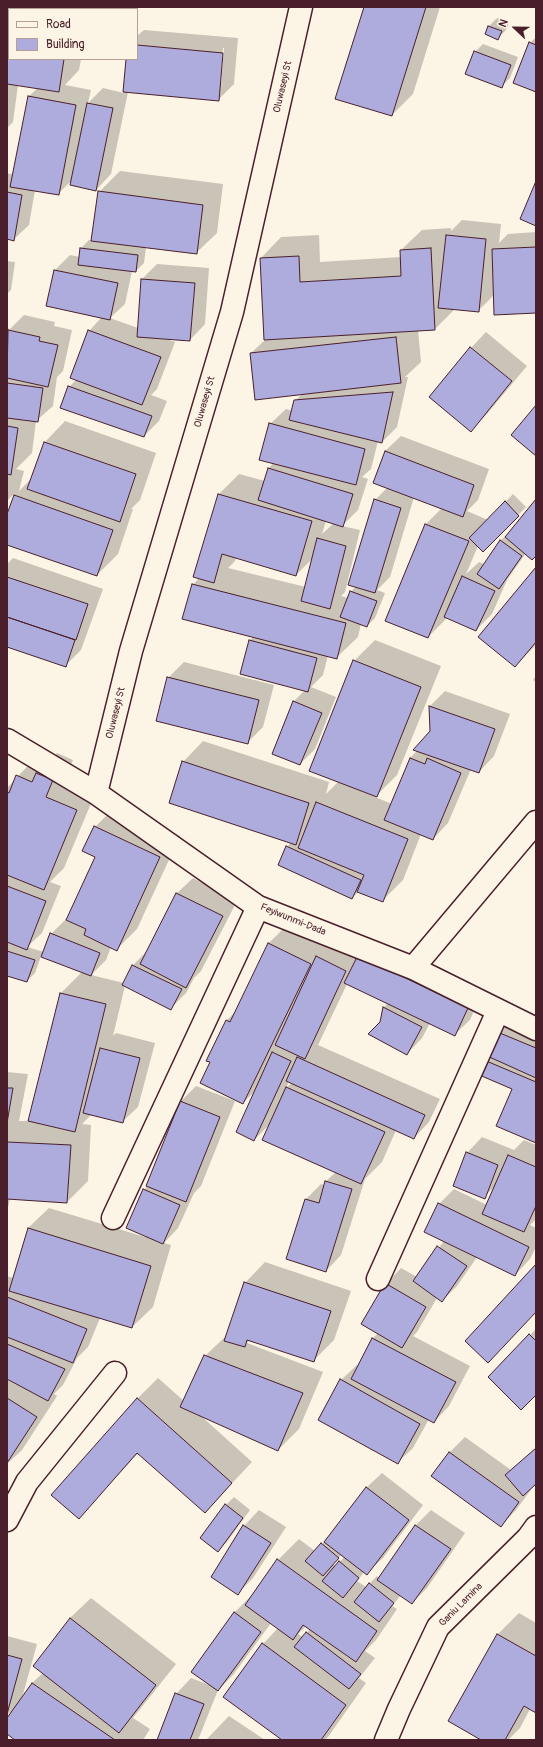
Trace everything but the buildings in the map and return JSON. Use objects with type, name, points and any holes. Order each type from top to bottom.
[{"type":"street","name":"Oluwaseyi St","points":[[96,793],[131,652],[232,312],[301,7]]},
{"type":"street","name":"Feyiwunmi-Dada","points":[[7,740],[96,793],[258,907],[413,968],[536,1029]]},
{"type":"street","points":[[413,968],[536,822]]},
{"type":"street","points":[[113,1218],[258,907]]},
{"type":"street","points":[[378,1279],[498,1011]]},
{"type":"street","points":[[7,1520],[27,1482],[115,1373]]},
{"type":"street","name":"Ganiu Lamina","points":[[386,1740],[438,1627],[528,1538],[536,1527]]}]
